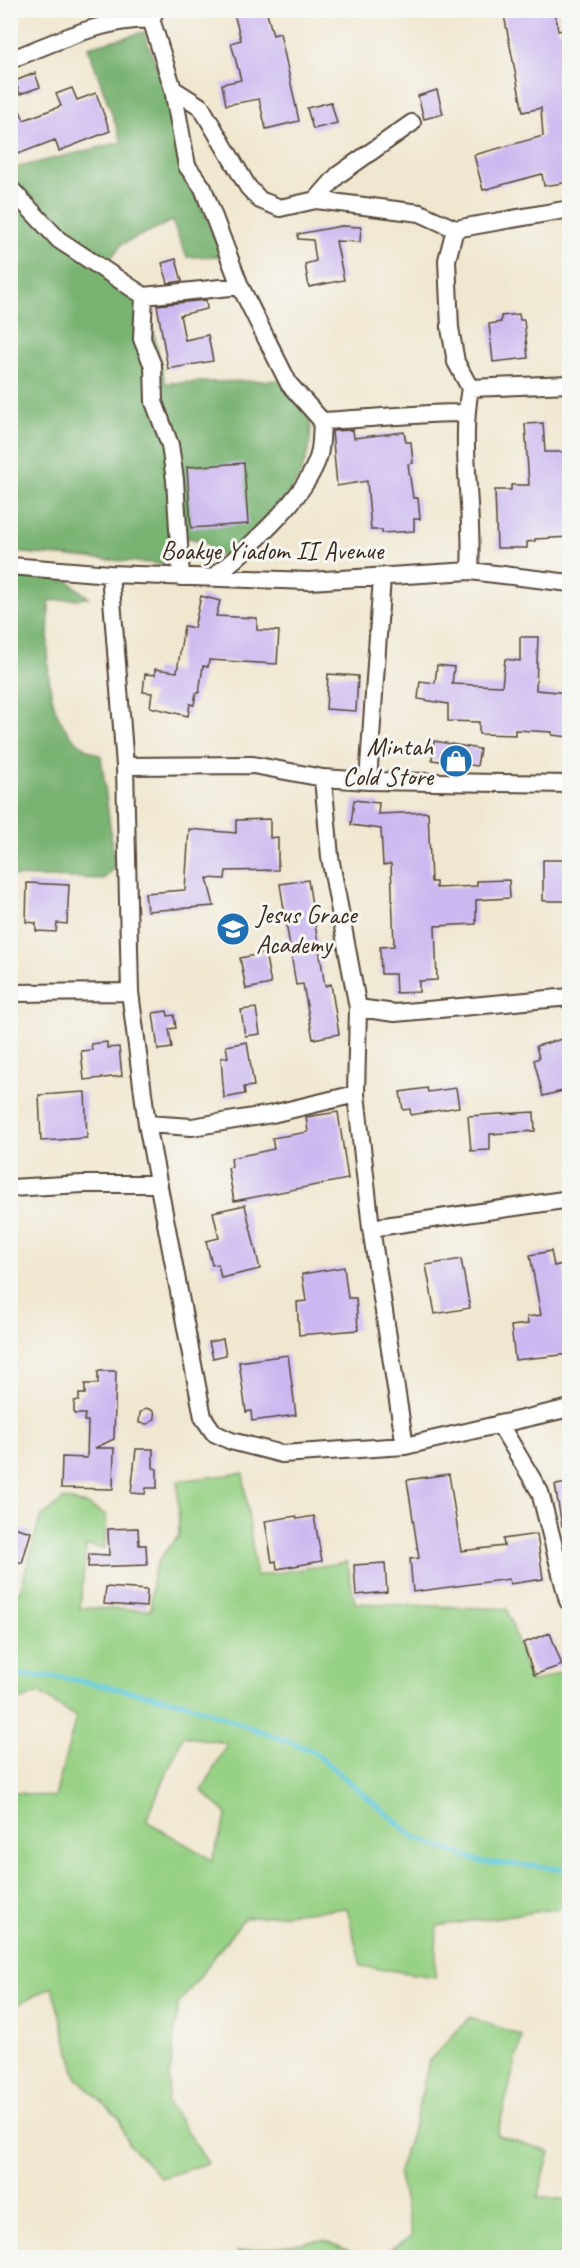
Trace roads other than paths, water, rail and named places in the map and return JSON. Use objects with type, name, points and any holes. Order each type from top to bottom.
[{"type":"street","points":[[10,60],[70,36],[153,15],[173,90],[187,166],[202,188],[240,286],[289,384],[322,421],[318,458],[297,495],[241,555],[212,578]]},
{"type":"street","points":[[173,90],[201,107],[248,187],[260,200],[280,208],[316,200],[420,213],[455,229],[570,209]]},
{"type":"street","points":[[316,200],[338,176],[412,123]]},
{"type":"street","points":[[10,188],[59,240],[144,296],[240,286]]},
{"type":"street","points":[[455,229],[447,260],[450,328],[456,362],[470,388],[465,413],[472,534],[470,571]]},
{"type":"street","points":[[144,296],[142,339],[153,366],[154,402],[170,445],[175,480],[181,577]]},
{"type":"street","points":[[470,388],[570,384]]},
{"type":"street","points":[[322,421],[377,419],[413,413],[465,413]]},
{"type":"street","name":"Boakye Yiadom II Avenue","points":[[10,566],[110,574],[309,581],[470,571],[570,583]]},
{"type":"street","points":[[110,574],[124,766],[130,992],[147,1124],[202,1417],[214,1433],[231,1441],[282,1454],[405,1446],[570,1408]]},
{"type":"street","points":[[368,781],[382,577]]},
{"type":"street","points":[[124,766],[253,765],[323,778],[368,781],[570,784]]},
{"type":"street","points":[[323,778],[330,857],[358,1008],[356,1094],[371,1228],[405,1446]]},
{"type":"street","points":[[10,993],[130,992]]},
{"type":"street","points":[[358,1008],[395,1013],[570,996]]},
{"type":"street","points":[[147,1124],[192,1127],[272,1114],[356,1094]]},
{"type":"street","points":[[10,1188],[83,1184],[159,1184]]},
{"type":"street","points":[[371,1228],[570,1199]]},
{"type":"street","points":[[499,1424],[540,1492],[568,1601]]},
{"type":"waterway","points":[[10,1675],[62,1677],[185,1703],[313,1751],[414,1837],[481,1862],[570,1869]]},
{"type":"place","name":"Mintah Cold Store","points":[[456,761]]},
{"type":"place","name":"Jesus Grace Academy","points":[[233,929]]}]
